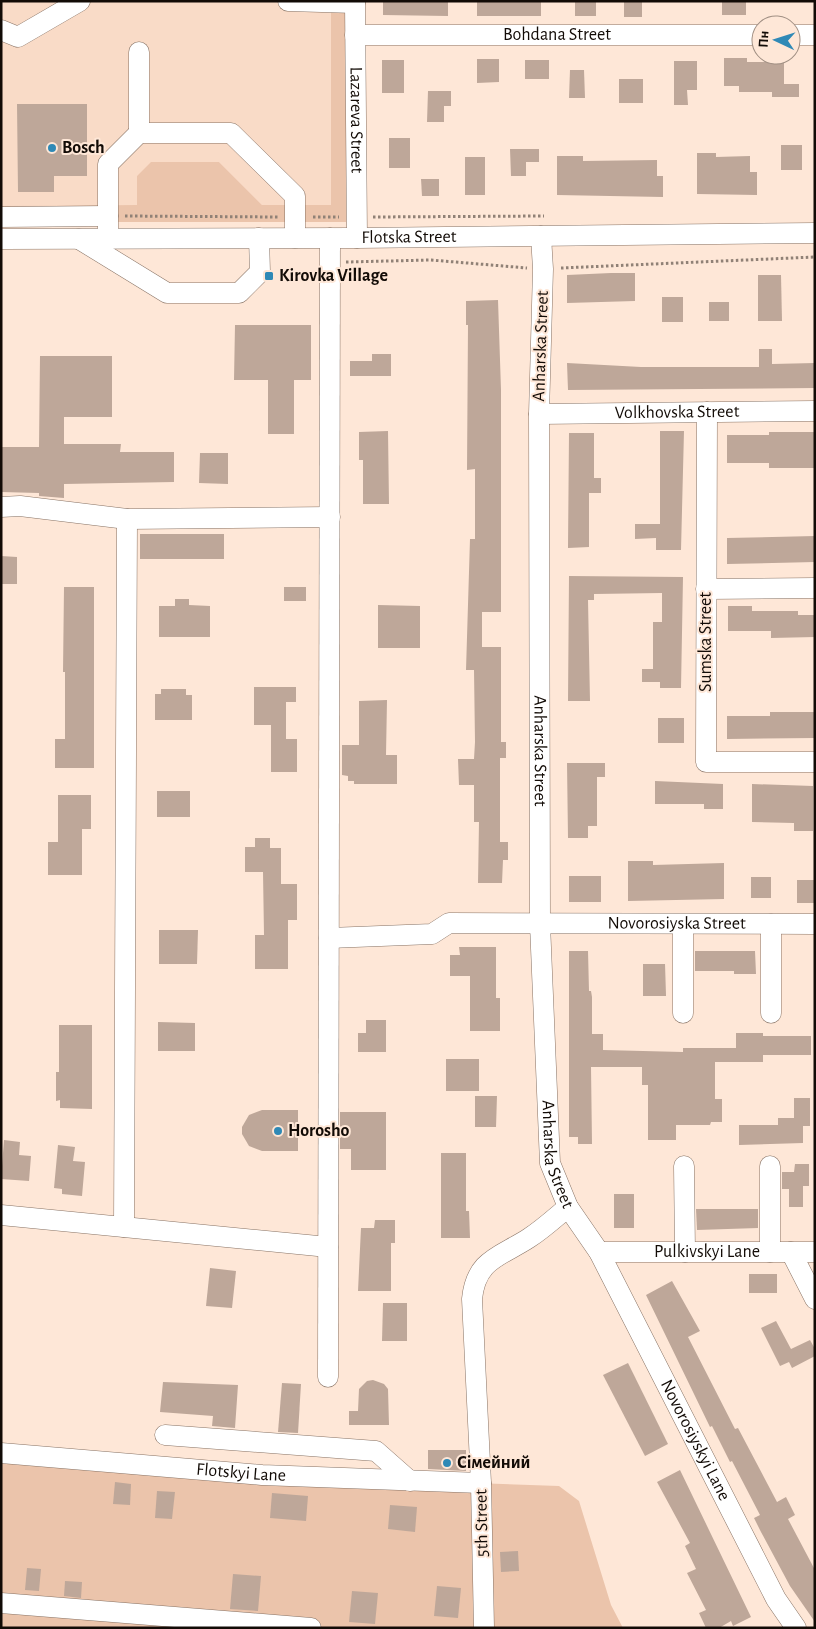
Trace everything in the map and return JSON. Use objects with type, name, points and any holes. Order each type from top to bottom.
[{"type":"street","points":[[1,30],[18,37],[80,1]]},
{"type":"street","points":[[288,1],[355,2]]},
{"type":"street","name":"Lazareva Street","points":[[355,2],[357,238]]},
{"type":"street","name":"Bohdana Street","points":[[355,35],[751,35]]},
{"type":"street","points":[[801,35],[815,35]]},
{"type":"street","points":[[108,239],[108,164],[139,133],[139,52]]},
{"type":"street","points":[[139,133],[231,133],[295,196],[295,238]]},
{"type":"street","points":[[1,217],[108,216]]},
{"type":"street","name":"Flotska Street","points":[[1,239],[815,234]]},
{"type":"street","name":"Anharska Street","points":[[541,236],[543,269],[540,414],[540,924],[550,1163],[568,1206],[599,1252]]},
{"type":"street","points":[[79,239],[167,293],[239,293],[260,272],[259,238]]},
{"type":"street","points":[[328,1376],[330,238]]},
{"type":"street","name":"Volkhovska Street","points":[[540,414],[815,411]]},
{"type":"street","name":"Sumska Street","points":[[707,412],[706,762],[815,762]]},
{"type":"street","points":[[1,508],[20,506],[127,519],[330,517]]},
{"type":"street","points":[[124,1227],[127,519]]},
{"type":"street","points":[[706,589],[815,588]]},
{"type":"street","name":"Novorosiyska Street","points":[[329,938],[432,934],[449,923],[815,924]]},
{"type":"street","points":[[683,924],[684,1013]]},
{"type":"street","points":[[771,924],[771,1013]]},
{"type":"street","points":[[684,1166],[685,1252]]},
{"type":"street","points":[[770,1166],[770,1252]]},
{"type":"street","name":"5th Street","points":[[484,1628],[481,1483],[472,1299],[473,1282],[481,1268],[496,1256],[530,1238],[568,1206]]},
{"type":"street","points":[[1,1215],[328,1247]]},
{"type":"street","name":"Pulkivskyi Lane","points":[[599,1252],[815,1252]]},
{"type":"street","name":"Novorosiyskyi Lane","points":[[599,1252],[776,1599],[796,1628]]},
{"type":"street","points":[[791,1252],[815,1299]]},
{"type":"street","points":[[165,1435],[376,1451],[410,1481]]},
{"type":"street","points":[[262,1475],[264,1442]]},
{"type":"street","name":"Flotskyi Lane","points":[[1,1453],[262,1475],[481,1483]]},
{"type":"street","points":[[1,1603],[311,1628]]},
{"type":"path","points":[[108,216],[356,217]]},
{"type":"path","points":[[330,262],[431,260],[543,269],[815,257]]},
{"type":"shaded area","points":[[1,1],[331,1],[332,205],[262,205],[219,162],[137,176],[137,205],[1,206]]},
{"type":"shaded area","points":[[331,1],[346,1],[346,222],[1,222],[1,206],[137,205],[137,176],[151,162],[219,162],[262,205],[331,205]]},
{"type":"shaded area","points":[[1,1453],[417,1481],[559,1486],[579,1501],[611,1605],[623,1628],[1,1628]]},
{"type":"building","points":[[383,1],[448,1],[448,16],[383,15]]},
{"type":"building","points":[[477,1],[541,1],[541,16],[477,16]]},
{"type":"building","points":[[575,1],[596,1],[596,16],[575,16]]},
{"type":"building","points":[[624,1],[642,1],[642,17],[624,17]]},
{"type":"building","points":[[722,1],[746,1],[746,15],[722,15]]},
{"type":"building","points":[[724,58],[747,58],[747,62],[751,62],[751,65],[784,65],[784,84],[799,84],[799,97],[772,97],[772,92],[739,92],[739,86],[724,86]]},
{"type":"building","points":[[477,59],[499,59],[499,82],[477,83]]},
{"type":"building","points":[[382,60],[404,60],[404,93],[382,93]]},
{"type":"building","points":[[525,60],[549,60],[549,79],[525,79]]},
{"type":"building","points":[[674,61],[697,61],[697,90],[687,90],[688,105],[674,105]]},
{"type":"building","points":[[570,70],[584,70],[585,98],[569,98]]},
{"type":"building","points":[[619,79],[643,79],[643,103],[619,103]]},
{"type":"building","points":[[428,91],[451,91],[451,106],[444,106],[444,122],[427,122]]},
{"type":"building","points":[[17,104],[87,104],[87,176],[54,176],[54,192],[18,192]]},
{"type":"building","points":[[389,138],[410,138],[410,168],[389,168]]},
{"type":"building","points":[[781,145],[802,145],[802,170],[781,170]]},
{"type":"building","points":[[510,149],[539,149],[539,162],[526,162],[526,176],[511,176]]},
{"type":"building","points":[[697,153],[716,153],[716,157],[750,156],[750,172],[757,172],[757,195],[697,194]]},
{"type":"building","points":[[557,156],[583,156],[583,161],[657,160],[657,176],[663,176],[663,197],[557,195]]},
{"type":"building","points":[[465,157],[485,157],[485,195],[465,195]]},
{"type":"building","points":[[421,179],[439,179],[439,196],[422,196]]},
{"type":"building","points":[[635,273],[635,301],[567,303],[567,275]]},
{"type":"building","points":[[758,275],[781,275],[782,321],[758,321]]},
{"type":"building","points":[[662,297],[683,297],[683,322],[662,322]]},
{"type":"building","points":[[498,300],[501,390],[501,612],[482,612],[482,647],[501,647],[501,742],[506,742],[506,758],[500,758],[500,842],[508,842],[508,860],[503,860],[502,883],[478,883],[479,822],[474,822],[474,785],[459,785],[458,759],[474,759],[475,742],[474,670],[466,670],[470,539],[475,539],[475,469],[467,470],[468,325],[466,325],[466,301]]},
{"type":"building","points":[[709,302],[729,302],[729,321],[709,321]]},
{"type":"building","points":[[235,325],[311,325],[311,380],[294,380],[294,434],[268,434],[268,380],[234,380]]},
{"type":"building","points":[[759,349],[772,349],[772,364],[815,363],[815,388],[568,390],[567,363],[641,367],[759,367]]},
{"type":"building","points":[[372,354],[391,354],[391,376],[350,376],[350,361],[372,361]]},
{"type":"building","points":[[40,356],[112,356],[112,417],[64,417],[64,444],[121,444],[120,452],[174,452],[174,482],[64,484],[64,498],[39,496],[39,493],[1,492],[1,447],[39,447]]},
{"type":"building","points":[[388,431],[389,504],[363,504],[363,460],[359,460],[359,432]]},
{"type":"building","points":[[660,431],[684,431],[681,550],[656,550],[656,538],[635,539],[635,524],[660,524]]},
{"type":"building","points":[[769,432],[815,432],[815,468],[769,468],[769,463],[727,463],[727,435],[769,435]]},
{"type":"building","points":[[569,433],[594,433],[594,478],[601,478],[601,493],[589,493],[589,547],[568,548]]},
{"type":"building","points":[[200,453],[228,453],[228,484],[199,483]]},
{"type":"building","points":[[140,534],[224,534],[224,559],[140,559]]},
{"type":"building","points":[[815,536],[815,562],[727,564],[727,538]]},
{"type":"building","points":[[1,556],[17,557],[17,584],[1,584]]},
{"type":"building","points":[[569,576],[683,577],[681,688],[660,688],[660,682],[642,682],[642,669],[653,669],[653,622],[662,622],[662,593],[594,594],[594,600],[588,600],[590,701],[568,701]]},
{"type":"building","points":[[64,587],[94,587],[94,768],[55,768],[55,739],[65,739],[65,672],[63,672]]},
{"type":"building","points":[[284,587],[306,587],[306,601],[284,601]]},
{"type":"building","points":[[175,599],[189,599],[189,605],[210,606],[210,637],[159,637],[159,606],[175,606]]},
{"type":"building","points":[[378,605],[420,606],[420,648],[378,648]]},
{"type":"building","points":[[728,606],[752,606],[752,611],[798,611],[798,615],[815,615],[815,637],[771,638],[771,631],[728,631]]},
{"type":"building","points":[[254,687],[296,687],[296,702],[286,702],[286,739],[297,739],[297,772],[271,772],[271,725],[254,725]]},
{"type":"building","points":[[161,689],[186,689],[186,695],[192,695],[192,720],[155,720],[155,694],[161,694]]},
{"type":"building","points":[[387,700],[386,755],[397,755],[397,784],[354,784],[354,781],[348,781],[348,776],[342,775],[342,745],[359,745],[359,701]]},
{"type":"building","points":[[770,712],[815,712],[815,738],[727,739],[727,716],[770,716]]},
{"type":"building","points":[[658,718],[684,718],[684,743],[658,743]]},
{"type":"building","points":[[567,763],[605,763],[605,777],[597,777],[597,826],[588,826],[588,838],[568,838]]},
{"type":"building","points":[[655,781],[723,784],[723,809],[704,809],[704,804],[655,804]]},
{"type":"building","points":[[752,784],[813,786],[813,831],[794,831],[794,823],[752,822]]},
{"type":"building","points":[[157,791],[190,791],[190,817],[157,817]]},
{"type":"building","points":[[58,795],[91,795],[91,829],[82,829],[82,875],[48,875],[48,842],[58,842]]},
{"type":"building","points":[[255,838],[270,838],[270,848],[281,848],[281,884],[297,884],[297,920],[288,920],[288,969],[255,969],[255,935],[264,935],[263,872],[245,872],[245,847],[255,847]]},
{"type":"building","points":[[628,861],[653,861],[653,865],[724,863],[724,899],[628,901]]},
{"type":"building","points":[[569,876],[601,876],[601,902],[569,902]]},
{"type":"building","points":[[751,877],[771,877],[771,898],[751,898]]},
{"type":"building","points":[[797,880],[815,880],[815,903],[797,903]]},
{"type":"building","points":[[159,930],[198,930],[197,964],[159,964]]},
{"type":"building","points":[[459,947],[496,947],[496,998],[500,998],[500,1031],[470,1031],[470,976],[450,976],[450,955],[460,955]]},
{"type":"building","points":[[569,951],[588,951],[589,991],[591,991],[592,997],[592,1034],[603,1034],[603,1050],[683,1052],[683,1048],[736,1048],[736,1033],[763,1033],[763,1036],[811,1036],[811,1055],[763,1055],[763,1062],[715,1062],[715,1099],[722,1099],[722,1122],[711,1122],[710,1125],[676,1125],[676,1140],[648,1140],[648,1085],[642,1085],[642,1067],[591,1067],[592,1144],[578,1144],[578,1137],[569,1137]]},
{"type":"building","points":[[695,951],[755,951],[756,974],[734,974],[734,971],[695,971]]},
{"type":"building","points":[[643,964],[665,964],[666,996],[643,996]]},
{"type":"building","points":[[366,1020],[386,1020],[386,1052],[358,1052],[358,1033],[366,1033]]},
{"type":"building","points":[[158,1022],[195,1023],[195,1051],[158,1051]]},
{"type":"building","points":[[59,1025],[92,1025],[92,1109],[60,1108],[60,1100],[56,1101],[56,1072],[59,1072]]},
{"type":"building","points":[[446,1059],[479,1059],[479,1091],[446,1091]]},
{"type":"building","points":[[475,1096],[497,1096],[496,1127],[475,1127]]},
{"type":"building","points":[[794,1098],[810,1098],[810,1126],[803,1126],[803,1143],[739,1145],[739,1125],[778,1125],[778,1118],[794,1118]]},
{"type":"building","points":[[262,1110],[298,1110],[298,1151],[262,1151],[249,1146],[242,1134],[242,1127],[249,1115]]},
{"type":"building","points":[[340,1112],[386,1112],[386,1170],[351,1170],[351,1149],[340,1149]]},
{"type":"building","points":[[4,1140],[20,1142],[19,1155],[31,1156],[29,1181],[1,1179]]},
{"type":"building","points":[[58,1145],[75,1147],[73,1161],[85,1162],[82,1196],[62,1194],[62,1189],[54,1188]]},
{"type":"building","points":[[441,1153],[466,1153],[466,1211],[469,1211],[470,1238],[441,1238]]},
{"type":"building","points":[[795,1164],[809,1164],[809,1186],[803,1186],[803,1207],[789,1207],[789,1189],[782,1189],[782,1172],[794,1172]]},
{"type":"building","points":[[614,1194],[634,1194],[634,1228],[614,1228]]},
{"type":"building","points":[[696,1209],[758,1209],[758,1228],[697,1230]]},
{"type":"building","points":[[375,1220],[395,1220],[395,1243],[391,1243],[391,1291],[358,1291],[361,1228],[374,1228]]},
{"type":"building","points":[[210,1268],[236,1271],[232,1308],[206,1306]]},
{"type":"building","points":[[749,1274],[777,1274],[777,1293],[749,1293]]},
{"type":"building","points":[[672,1281],[700,1331],[688,1337],[735,1429],[738,1428],[777,1502],[786,1497],[795,1515],[788,1519],[815,1570],[815,1622],[790,1586],[761,1532],[754,1518],[760,1515],[732,1461],[730,1462],[712,1426],[710,1427],[646,1295]]},
{"type":"building","points":[[383,1303],[407,1303],[407,1341],[382,1341]]},
{"type":"building","points":[[776,1321],[791,1349],[810,1340],[815,1349],[815,1356],[792,1368],[789,1362],[780,1366],[761,1328]]},
{"type":"building","points":[[628,1363],[668,1444],[645,1456],[603,1375]]},
{"type":"building","points":[[373,1380],[384,1384],[388,1389],[389,1425],[349,1425],[349,1411],[358,1411],[359,1389],[367,1381]]},
{"type":"building","points":[[163,1382],[238,1385],[235,1428],[212,1426],[213,1416],[160,1412]]},
{"type":"building","points":[[282,1383],[301,1384],[298,1433],[278,1432]]},
{"type":"building","points":[[428,1450],[466,1450],[466,1471],[428,1469]]},
{"type":"building","points":[[680,1470],[751,1617],[733,1626],[731,1621],[719,1628],[706,1628],[699,1613],[706,1610],[687,1573],[696,1569],[685,1546],[690,1543],[657,1482]]},
{"type":"building","points":[[115,1482],[131,1484],[130,1505],[113,1504]]},
{"type":"building","points":[[157,1491],[175,1492],[172,1519],[155,1518]]},
{"type":"building","points":[[272,1493],[308,1496],[306,1521],[270,1518]]},
{"type":"building","points":[[390,1505],[417,1507],[415,1532],[388,1529]]},
{"type":"building","points":[[518,1551],[519,1571],[501,1572],[500,1552]]},
{"type":"building","points":[[27,1568],[41,1569],[39,1591],[25,1590]]},
{"type":"building","points":[[233,1574],[261,1576],[258,1611],[230,1609]]},
{"type":"building","points":[[65,1581],[82,1582],[81,1598],[64,1596]]},
{"type":"building","points":[[437,1586],[461,1588],[458,1618],[434,1616]]},
{"type":"building","points":[[352,1591],[378,1593],[375,1624],[349,1622]]},
{"type":"place","name":"Bosch","points":[[52,148]]},
{"type":"place","name":"Kirovka Village","points":[[269,276]]},
{"type":"place","name":"Horosho","points":[[278,1131]]},
{"type":"place","name":"Сімейний","points":[[447,1463]]}]
